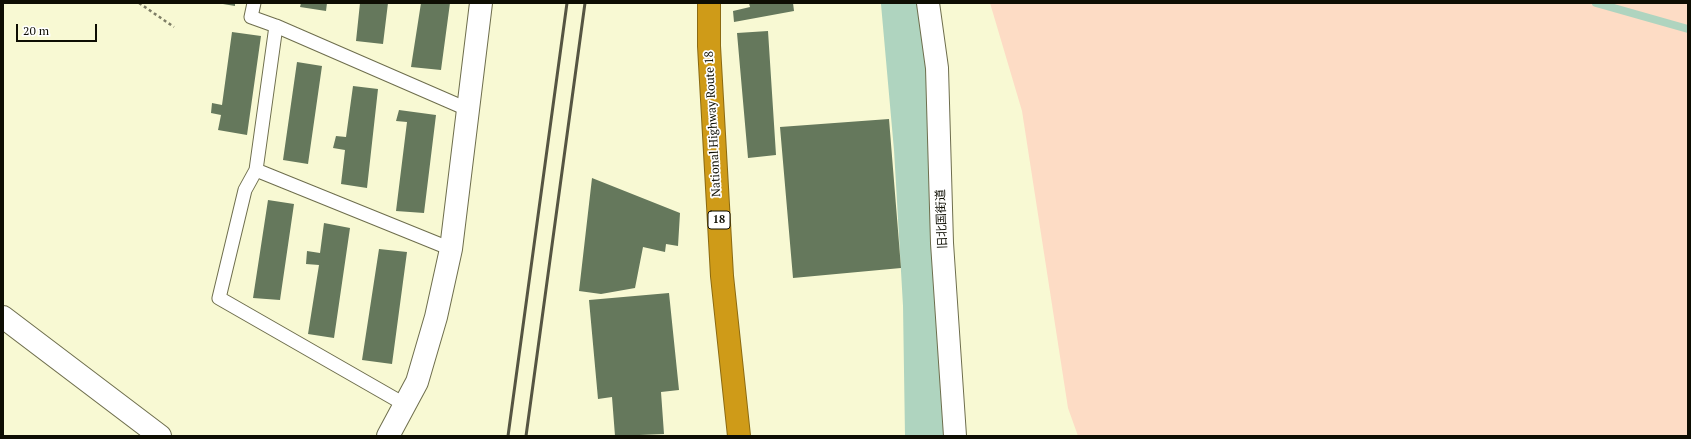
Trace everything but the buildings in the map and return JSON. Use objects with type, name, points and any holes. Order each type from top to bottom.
[{"type":"highway","name":"National Highway Route 18","points":[[709,3],[711,85],[722,276],[739,436]]},
{"type":"street","points":[[388,436],[417,382],[436,317],[451,249],[480,3]]},
{"type":"street","name":"旧北国街道","points":[[928,3],[937,68],[942,243],[955,436]]},
{"type":"street","points":[[3,317],[160,436]]},
{"type":"lane","points":[[254,3],[251,17],[276,26],[467,109]]},
{"type":"lane","points":[[276,26],[256,170],[245,190],[219,298],[404,404]]},
{"type":"lane","points":[[256,170],[451,249]]},
{"type":"path","points":[[139,3],[174,27]]},
{"type":"shaded area","points":[[990,3],[1688,3],[1688,436],[1078,436],[1068,408],[1022,111]]},
{"type":"waterway","points":[[905,3],[918,149],[927,305],[929,436]]},
{"type":"waterway","points":[[1596,3],[1688,29]]},
{"type":"railway","points":[[508,436],[567,3]]},
{"type":"railway","points":[[526,436],[585,3]]}]
